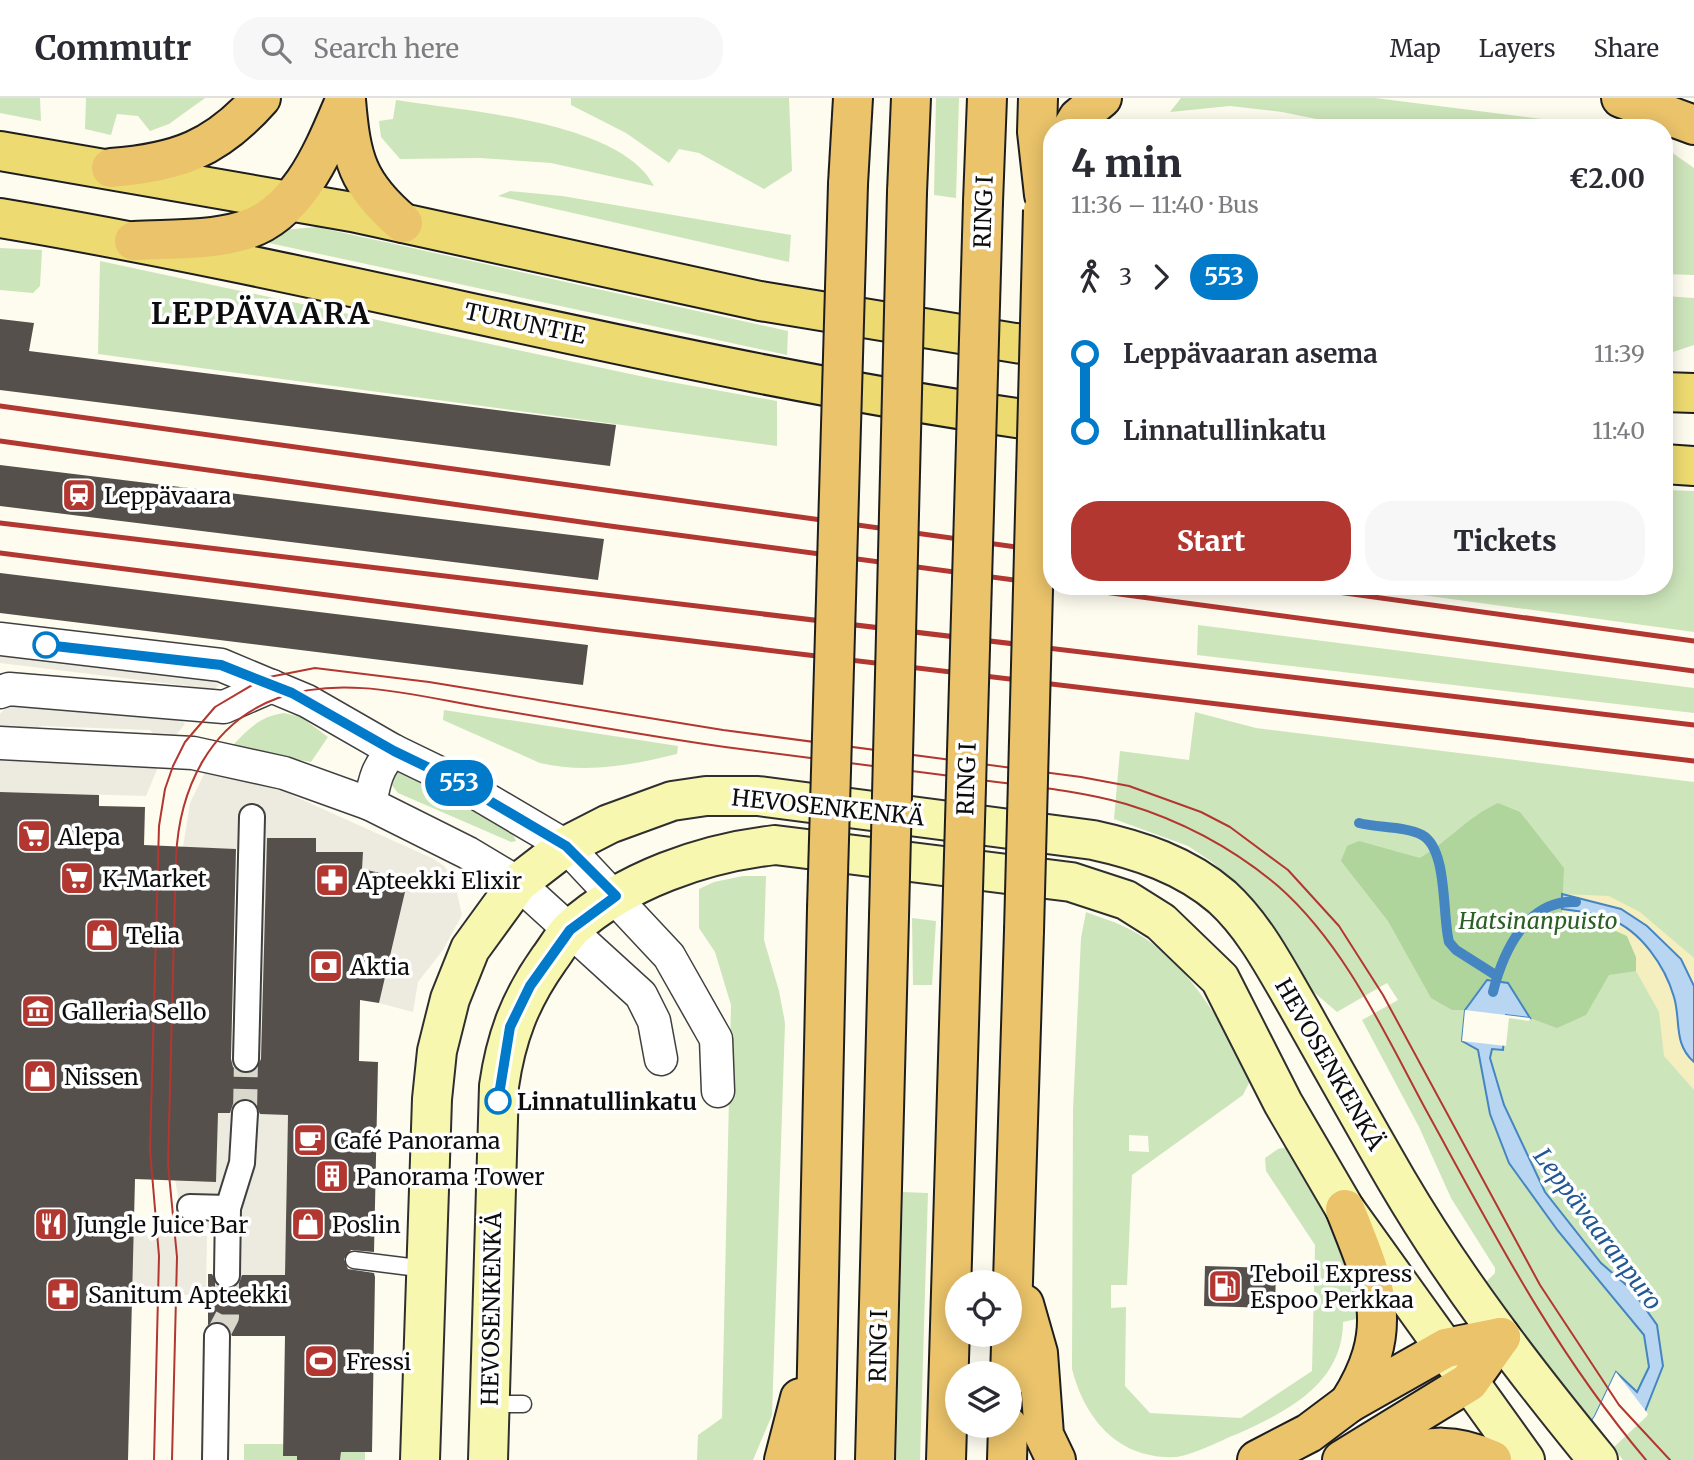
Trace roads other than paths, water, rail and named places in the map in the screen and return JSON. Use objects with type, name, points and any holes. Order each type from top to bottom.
[{"type":"highway","points":[[111,168],[161,163],[192,152],[244,117],[261,98]]},
{"type":"highway","points":[[134,240],[213,236],[244,230],[269,219],[289,201],[321,156],[346,98]]},
{"type":"highway","points":[[346,98],[350,145],[360,173],[379,202],[403,223]]},
{"type":"highway","points":[[815,1460],[827,909],[848,184],[853,98]]},
{"type":"highway","name":"RING I","points":[[875,1460],[911,98]]},
{"type":"highway","name":"RING I","points":[[946,1460],[987,98]]},
{"type":"highway","points":[[1038,98],[1037,132],[1043,171]]},
{"type":"highway","points":[[1077,119],[1102,98]]},
{"type":"highway","points":[[1621,98],[1694,125]]},
{"type":"highway","points":[[1011,1361],[1043,292]]},
{"type":"highway","points":[[1345,1209],[1373,1280],[1378,1307],[1370,1361],[1349,1403]]},
{"type":"highway","points":[[1014,1265],[1038,1353],[1044,1434],[1056,1460]]},
{"type":"highway","points":[[784,1460],[792,1439],[818,1310]]},
{"type":"highway","points":[[1257,1460],[1308,1433],[1349,1403],[1446,1348],[1501,1337]]},
{"type":"highway","points":[[1342,1460],[1469,1382],[1501,1337]]},
{"type":"highway","points":[[1007,1460],[1008,1438]]},
{"type":"highway","points":[[1392,1460],[1413,1450],[1433,1446],[1457,1447],[1492,1460]]},
{"type":"main road","points":[[0,151],[111,168],[403,223],[760,301],[1043,348]]},
{"type":"main road","name":"TURUNTIE","points":[[0,218],[134,240],[736,368],[947,409],[1043,422]]},
{"type":"main road","points":[[1673,392],[1694,393]]},
{"type":"main road","points":[[1673,465],[1694,466]]},
{"type":"main road","name":"HEVOSENKENKÄ","points":[[420,1460],[436,1051],[450,999],[470,949],[519,883],[566,846],[609,824],[672,801],[706,796],[758,796],[1093,840],[1132,849],[1192,875],[1222,898],[1264,949],[1439,1250],[1501,1337],[1589,1449]]},
{"type":"main road","name":"HEVOSENKENKÄ","points":[[488,1460],[506,1404],[496,1135],[503,1056],[520,1003],[570,930],[616,896],[687,864],[734,850],[775,845],[1071,882],[1126,900],[1161,922],[1220,979],[1283,1103],[1345,1209],[1525,1460]]},
{"type":"street","points":[[0,639],[221,665],[307,701],[394,751],[454,780],[566,846],[616,896],[668,956],[716,1039],[718,1091]]},
{"type":"street","points":[[0,692],[9,689],[224,707],[272,686]]},
{"type":"street","points":[[0,743],[193,753],[284,774],[370,804],[468,853],[519,883],[641,995],[654,1021],[661,1059],[668,1048],[668,956]]},
{"type":"street","points":[[370,804],[374,780],[384,760],[394,751]]},
{"type":"street","points":[[246,1059],[253,817]]},
{"type":"street","points":[[227,1275],[228,1208],[242,1163],[245,1113]]},
{"type":"street","points":[[190,1208],[228,1208]]},
{"type":"street","points":[[215,1460],[217,1336]]},
{"type":"lane","points":[[354,1260],[426,1269]]},
{"type":"water","points":[[1562,894],[1621,909],[1647,926],[1681,959],[1694,986],[1694,1062],[1687,1055],[1680,1040],[1676,1006],[1670,985],[1650,951],[1632,932],[1610,919],[1562,909]]},
{"type":"water","points":[[1487,980],[1508,983],[1530,1018],[1506,1015],[1503,1050],[1492,1049],[1490,1058],[1504,1105],[1545,1192],[1601,1263],[1632,1290],[1657,1325],[1663,1366],[1644,1414],[1580,1438],[1595,1416],[1616,1372],[1637,1392],[1649,1367],[1644,1335],[1558,1231],[1509,1163],[1490,1114],[1478,1050],[1462,1041],[1465,1010]]},
{"type":"waterway","points":[[1359,823],[1408,830],[1422,835],[1430,843],[1440,868],[1449,942],[1456,950],[1497,976]]},
{"type":"waterway","name":"Leppävaaranpuro","points":[[1493,992],[1511,945],[1531,919],[1544,909],[1559,903],[1576,902]]},
{"type":"tunnel","points":[[245,1113],[246,1059]]},
{"type":"tunnel","points":[[217,1336],[227,1317],[227,1275]]},
{"type":"tram line","points":[[154,1460],[159,1256],[150,1150],[159,826],[165,789],[185,742],[215,707],[264,678],[315,668],[429,682],[723,730],[1081,777],[1129,786],[1201,812],[1230,827],[1288,870],[1339,926],[1383,995],[1540,1285],[1619,1405],[1670,1460]]},
{"type":"tram line","points":[[172,1460],[177,1257],[168,1164],[178,833],[191,784],[202,762],[233,724],[254,709],[278,698],[329,688],[382,690],[695,743],[1089,795],[1147,811],[1187,827],[1225,848],[1261,872],[1302,909],[1343,962],[1378,1020],[1527,1291],[1582,1377],[1646,1460]]},
{"type":"railway","points":[[0,406],[1043,551]]},
{"type":"railway","points":[[0,441],[1043,584]]},
{"type":"railway","points":[[0,523],[1694,725]]},
{"type":"railway","points":[[0,553],[600,630],[1694,761]]},
{"type":"railway","points":[[1126,595],[1694,671]]},
{"type":"railway","points":[[1359,595],[1694,641]]},
{"type":"place","name":"Leppävaara","points":[[79,495]]},
{"type":"place","name":"Alepa","points":[[34,836]]},
{"type":"place","name":"K-Market","points":[[77,878]]},
{"type":"place","name":"Apteekki Elixir","points":[[332,880]]},
{"type":"place","name":"Telia","points":[[102,935]]},
{"type":"place","name":"Aktia","points":[[326,966]]},
{"type":"place","name":"Galleria Sello","points":[[38,1011]]},
{"type":"place","name":"Nissen","points":[[40,1076]]},
{"type":"place","name":"Linnatullinkatu","points":[[498,1101]]},
{"type":"place","name":"Café Panorama","points":[[310,1140]]},
{"type":"place","name":"Panorama Tower","points":[[332,1176]]},
{"type":"place","name":"Jungle Juice Bar","points":[[51,1224]]},
{"type":"place","name":"Poslin","points":[[308,1224]]},
{"type":"place","name":"Teboil Express Espoo Perkkaa","points":[[1225,1286]]},
{"type":"place","name":"Sanitum Apteekki","points":[[63,1294]]},
{"type":"place","name":"Fressi","points":[[321,1361]]},
{"type":"district","name":"LEPPÄVAARA","points":[[261,313]]},
{"type":"park label","name":"Hatsinanpuisto","points":[[1538,920]]}]
